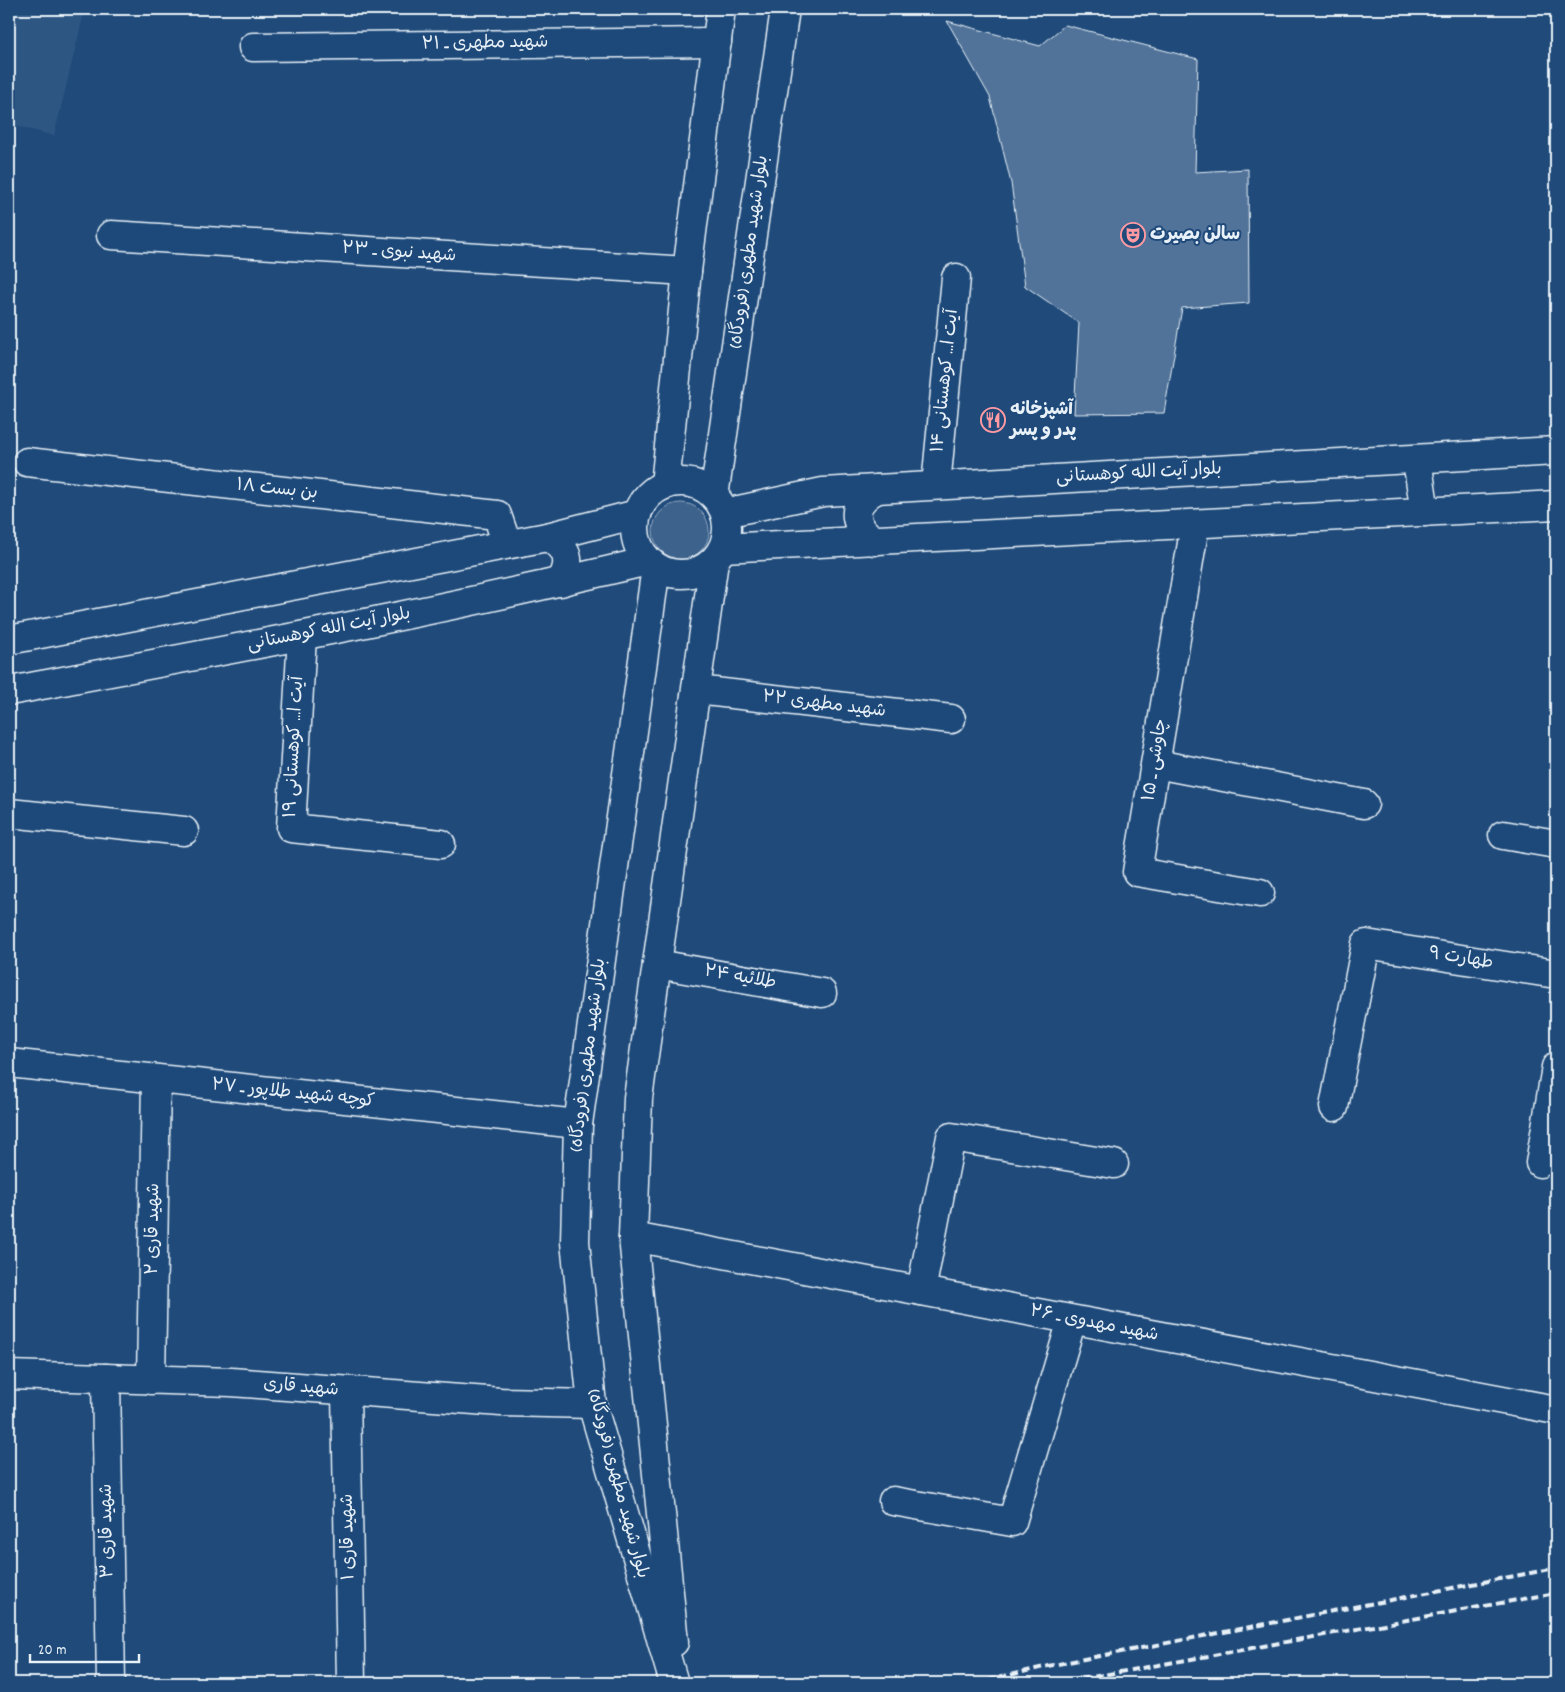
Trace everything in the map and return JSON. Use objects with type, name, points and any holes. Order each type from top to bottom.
[{"type":"street","points":[[665,485],[687,271],[721,9]]},
{"type":"street","name":"بلوار شهید مطهری (فرودگاه)","points":[[719,504],[785,9]]},
{"type":"street","name":"شهید مطهری ـ ۲۱","points":[[253,46],[716,42]]},
{"type":"street","name":"شهید نبوی ـ ۲۳","points":[[111,235],[687,271]]},
{"type":"street","name":"آیت ا... کوهستانی ۱۴","points":[[936,485],[956,278]]},
{"type":"street","name":"بلوار آیت الله کوهستانی","points":[[719,504],[823,492],[1556,451]]},
{"type":"street","points":[[1417,460],[1425,512]]},
{"type":"street","name":"بن بست ۱۸","points":[[27,462],[496,515],[507,544]]},
{"type":"street","points":[[678,482],[691,483],[719,504],[726,537],[718,554],[701,570],[686,574],[670,574],[652,564],[640,551],[634,526],[643,502],[652,491],[678,482]]},
{"type":"street","points":[[874,541],[862,531],[857,520],[858,507],[863,497],[876,489]]},
{"type":"street","points":[[718,554],[874,541],[1556,505]]},
{"type":"street","points":[[9,640],[547,537],[637,514]]},
{"type":"street","name":"چاوشی ـ ۱۵","points":[[1195,525],[1137,872],[1260,893]]},
{"type":"street","points":[[547,537],[559,543],[566,553],[568,569],[561,582]]},
{"type":"street","name":"بلوار شهید مطهری (فرودگاه)","points":[[679,1683],[632,1237],[638,1098],[696,690],[718,554]]},
{"type":"street","name":"بلوار شهید مطهری (فرودگاه)","points":[[652,564],[578,1124],[575,1242],[592,1404],[674,1683]]},
{"type":"street","name":"بلوار آیت الله کوهستانی","points":[[9,691],[302,636],[652,564]]},
{"type":"street","name":"آیت ا... کوهستانی ۱۹","points":[[302,636],[290,828],[440,844]]},
{"type":"street","name":"شهید مطهری ۲۲","points":[[696,690],[951,719]]},
{"type":"street","points":[[1156,764],[1364,804]]},
{"type":"street","points":[[9,813],[184,831]]},
{"type":"street","points":[[1503,835],[1556,844]]},
{"type":"street","name":"طهارت ۹","points":[[1334,1107],[1366,944],[1556,974]]},
{"type":"street","name":"طلائیه ۲۴","points":[[657,964],[822,993]]},
{"type":"street","name":"کوچه شهید طلاپور ـ ۲۷","points":[[9,1063],[578,1124]]},
{"type":"street","points":[[1540,1164],[1556,1067]]},
{"type":"street","name":"شهید قاری ۲","points":[[151,1380],[156,1079]]},
{"type":"street","points":[[922,1292],[952,1137],[1114,1164]]},
{"type":"street","name":"شهید مهدوی ـ ۲۶","points":[[632,1237],[1556,1410]]},
{"type":"street","points":[[893,1501],[1012,1522],[1072,1320]]},
{"type":"street","name":"شهید قاری","points":[[9,1375],[231,1382],[501,1402],[592,1404]]},
{"type":"street","name":"شهید قاری ۳","points":[[106,1378],[111,1683]]},
{"type":"street","name":"شهید قاری ۱","points":[[346,1391],[351,1683]]},
{"type":"shaded area","points":[[9,9],[85,9],[54,136],[9,124]]},
{"type":"shaded area","points":[[681,503],[692,505],[701,511],[707,520],[709,531],[707,542],[701,551],[692,557],[681,559],[670,557],[661,551],[655,542],[653,531],[655,520],[661,511],[670,505]]},
{"type":"building","name":"سالن بصیرت","points":[[947,21],[1040,46],[1065,25],[1198,59],[1195,172],[1248,169],[1249,303],[1182,308],[1164,413],[1074,414],[1079,323],[1025,286],[1011,183],[990,97]]},
{"type":"railway","points":[[976,1683],[1048,1666],[1556,1568]]},
{"type":"railway","points":[[1059,1683],[1556,1593]]},
{"type":"place","name":"سالن بصیرت","points":[[1133,235]]},
{"type":"place","name":"آشپزخانه پدر و پسر","points":[[993,420]]}]
